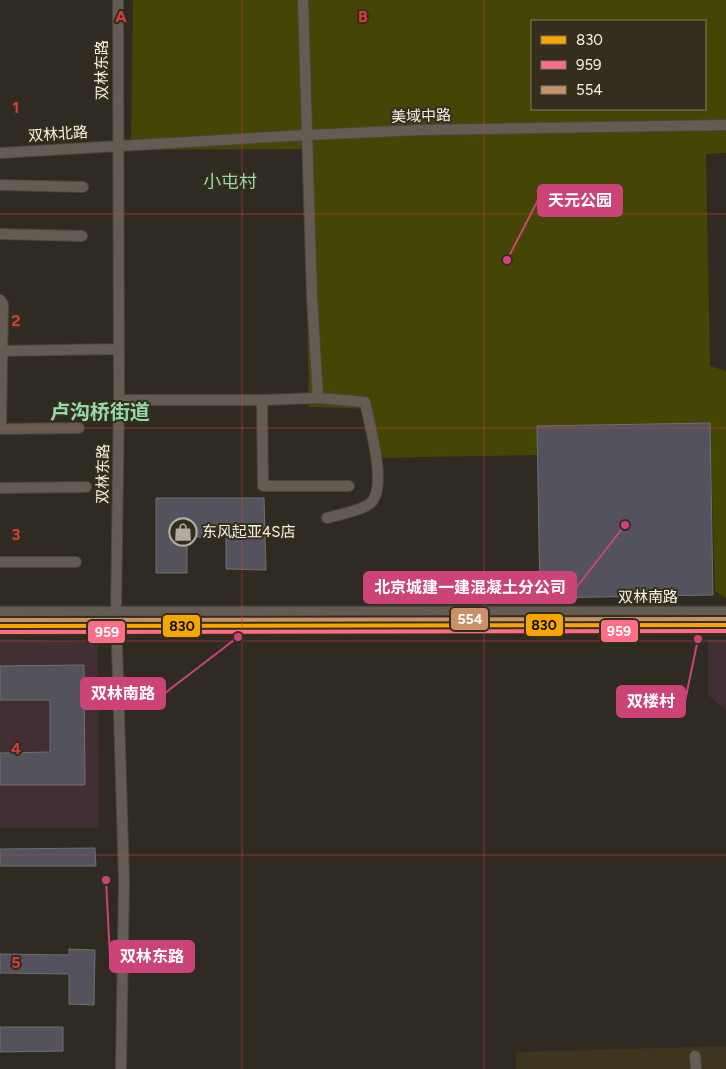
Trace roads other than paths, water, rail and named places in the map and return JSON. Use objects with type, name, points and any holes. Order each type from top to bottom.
[{"type":"street","name":"双林东路","points":[[118,0],[119,400],[116,620],[124,880],[121,1069]]},
{"type":"street","points":[[303,0],[314,336],[318,398]]},
{"type":"street","name":"美域中路","points":[[117,145],[421,130],[726,125]]},
{"type":"street","name":"双林北路","points":[[0,153],[117,145]]},
{"type":"street","points":[[0,185],[83,187]]},
{"type":"street","points":[[0,234],[82,236]]},
{"type":"street","points":[[0,300],[3,304],[1,429],[79,428]]},
{"type":"street","points":[[1,351],[118,350]]},
{"type":"street","points":[[119,400],[318,398],[365,402],[373,449],[377,456],[378,490],[368,505],[327,518]]},
{"type":"street","points":[[262,400],[263,486],[349,486]]},
{"type":"street","points":[[0,488],[86,487]]},
{"type":"street","points":[[0,562],[76,562]]},
{"type":"street","name":"双林南路","points":[[0,613],[116,620],[726,625]]},
{"type":"street","name":"双林南路","points":[[0,626],[116,620],[726,613]]},
{"type":"street","points":[[695,1056],[696,1069]]},
{"type":"place","name":"天元公园","points":[[507,260]]},
{"type":"place","name":"北京城建一建混凝土分公司","points":[[625,525]]},
{"type":"place","name":"东风起亚4S店","points":[[183,532]]},
{"type":"place","name":"双林南路","points":[[238,637]]},
{"type":"place","name":"双楼村","points":[[698,639]]},
{"type":"place","name":"双林东路","points":[[106,880]]},
{"type":"district","name":"小屯村","points":[[230,182]]},
{"type":"district","name":"卢沟桥街道","points":[[100,412]]}]
